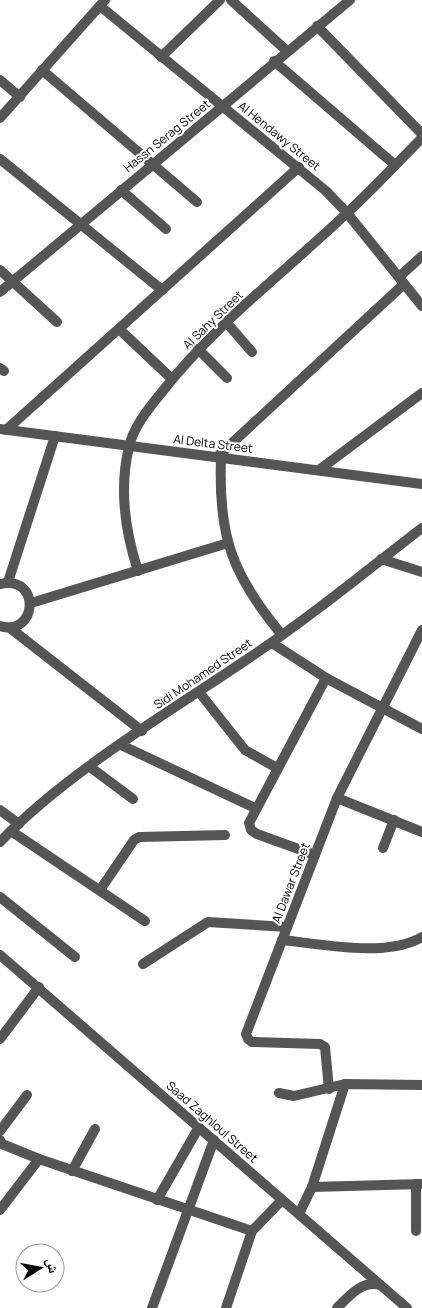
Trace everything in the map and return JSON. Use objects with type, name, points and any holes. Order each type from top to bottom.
[{"type":"street","points":[[161,57],[220,0]]},
{"type":"street","points":[[230,0],[287,51]]},
{"type":"street","name":"Hassn Serag Street","points":[[0,292],[349,0]]},
{"type":"street","points":[[0,118],[102,3]]},
{"type":"street","name":"Al Hendawy Street","points":[[102,3],[161,57],[299,167],[347,213],[422,305]]},
{"type":"street","points":[[317,26],[422,136]]},
{"type":"street","points":[[274,61],[395,165]]},
{"type":"street","points":[[42,70],[197,202]]},
{"type":"street","points":[[0,80],[20,97]]},
{"type":"street","name":"Al Sahy Street","points":[[138,571],[128,540],[124,507],[129,446],[145,413],[198,349],[347,213],[422,136]]},
{"type":"street","points":[[0,159],[162,290]]},
{"type":"street","points":[[3,430],[299,167]]},
{"type":"street","points":[[120,190],[166,229]]},
{"type":"street","points":[[282,635],[257,605],[238,571],[228,543],[220,496],[219,457],[402,281],[422,256]]},
{"type":"street","points":[[0,270],[57,322]]},
{"type":"street","points":[[226,322],[252,352]]},
{"type":"street","points":[[119,328],[172,379]]},
{"type":"street","points":[[198,349],[226,378]]},
{"type":"street","points":[[319,470],[422,393]]},
{"type":"street","name":"Al Delta Street","points":[[3,430],[422,484]]},
{"type":"street","points":[[5,627],[25,620],[31,603],[26,591],[15,583],[4,583],[55,436]]},
{"type":"street","name":"Sidi Mohamed Street","points":[[0,842],[52,795],[142,730],[282,635],[422,528]]},
{"type":"street","points":[[31,603],[228,543]]},
{"type":"street","points":[[381,559],[422,572]]},
{"type":"street","points":[[5,627],[142,730]]},
{"type":"street","name":"Al Dawar Street","points":[[329,1089],[325,1047],[320,1044],[252,1042],[246,1034],[337,798],[380,708],[418,646],[422,630]]},
{"type":"street","points":[[272,642],[326,678],[422,729]]},
{"type":"street","points":[[315,854],[251,830],[249,823],[255,808],[326,678]]},
{"type":"street","points":[[199,692],[245,750],[277,768]]},
{"type":"street","points":[[121,745],[255,808]]},
{"type":"street","points":[[90,767],[133,799]]},
{"type":"street","points":[[337,798],[422,832]]},
{"type":"street","points":[[0,810],[15,828],[145,921]]},
{"type":"street","points":[[384,848],[394,820]]},
{"type":"street","points":[[100,890],[134,840],[139,837],[225,835]]},
{"type":"street","points":[[0,897],[75,957]]},
{"type":"street","points":[[143,964],[208,922],[287,927]]},
{"type":"street","points":[[282,940],[346,947],[385,947],[400,946],[422,937]]},
{"type":"street","name":"Saad Zaghloul Street","points":[[0,955],[407,1308]]},
{"type":"street","points":[[0,1039],[39,987]]},
{"type":"street","points":[[299,1214],[312,1187],[345,1084]]},
{"type":"street","points":[[279,1093],[294,1096],[345,1084],[422,1085]]},
{"type":"street","points":[[0,1131],[27,1095]]},
{"type":"street","points":[[157,1200],[199,1127]]},
{"type":"street","points":[[72,1171],[95,1129]]},
{"type":"street","points":[[0,1140],[2,1144],[72,1171],[252,1231]]},
{"type":"street","points":[[152,1308],[214,1140]]},
{"type":"street","points":[[1,1205],[39,1159]]},
{"type":"street","points":[[312,1187],[419,1184],[416,1230]]},
{"type":"street","points":[[226,1308],[252,1231],[282,1200]]},
{"type":"street","points":[[337,1308],[361,1287],[372,1283],[380,1286]]}]
